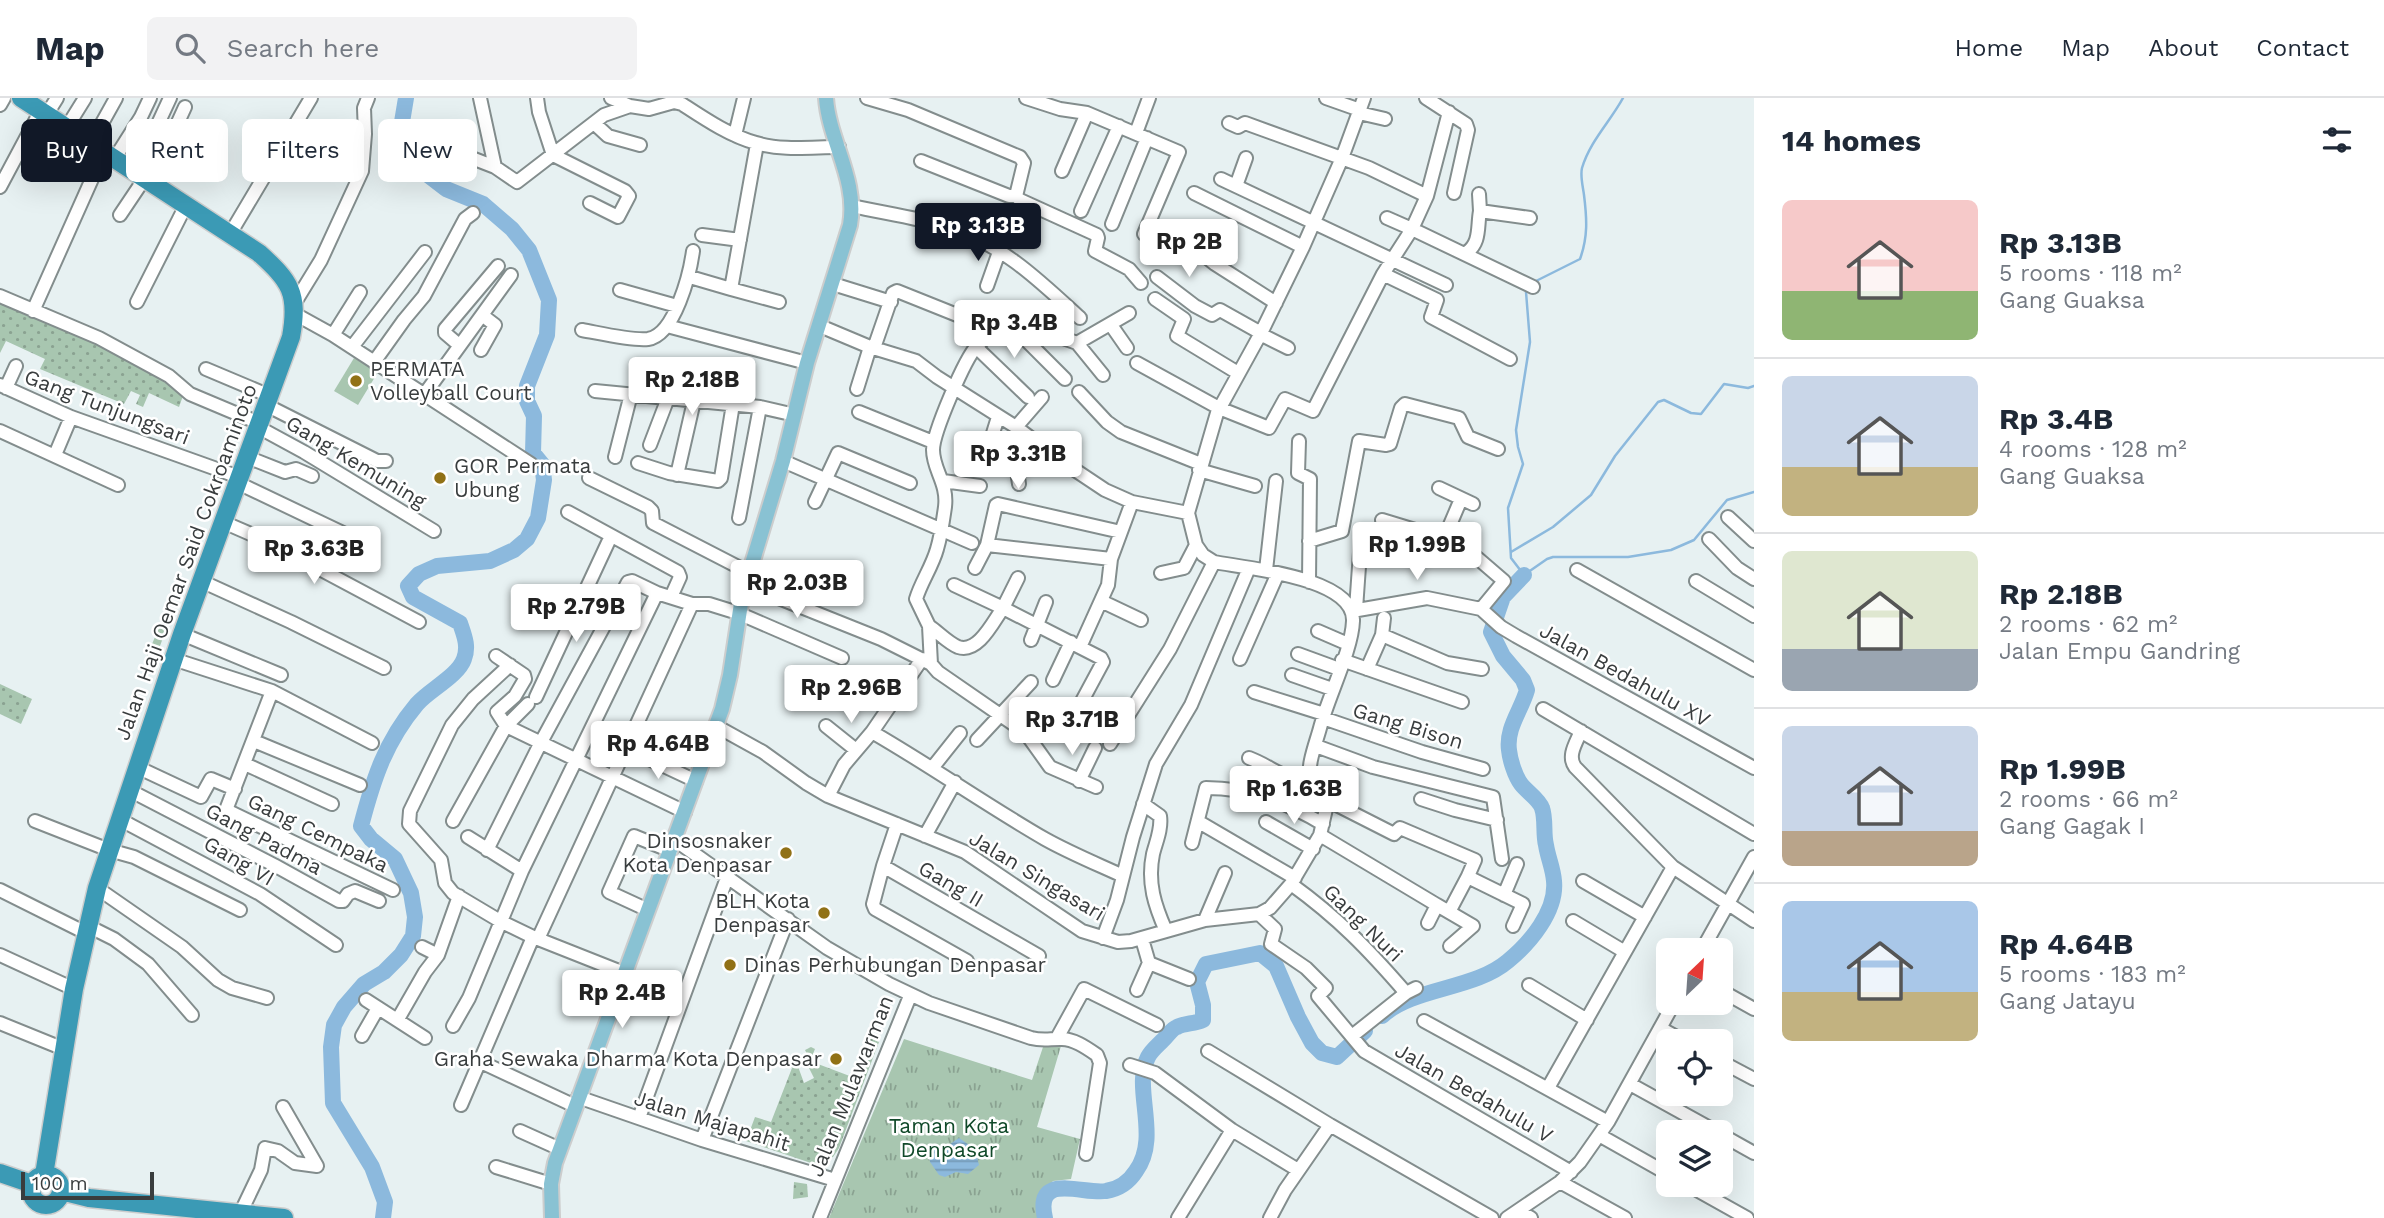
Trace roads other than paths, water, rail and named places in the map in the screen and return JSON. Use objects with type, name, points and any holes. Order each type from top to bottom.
[{"type":"highway","points":[[20,98],[55,119]]},
{"type":"highway","points":[[151,182],[258,253],[277,270],[290,289],[295,309]]},
{"type":"highway","name":"Jalan Haji Oemar Said Cokroaminoto","points":[[38,1179],[74,989],[97,887],[173,659],[291,337],[295,309]]},
{"type":"highway","points":[[0,1172],[38,1179],[54,1177],[61,1191],[54,1202],[43,1211],[31,1189],[38,1179]]},
{"type":"highway","points":[[61,1191],[89,1198],[284,1218]]},
{"type":"main road","points":[[552,1218],[551,1184],[559,1149],[716,726],[730,675],[738,613],[783,461],[807,363],[850,225],[852,206],[844,159],[830,121],[826,98]]},
{"type":"street","points":[[0,105],[4,98]]},
{"type":"street","points":[[0,187],[44,112],[57,98]]},
{"type":"street","points":[[72,119],[85,98]]},
{"type":"street","points":[[112,131],[116,98]]},
{"type":"street","points":[[112,152],[136,126],[150,98]]},
{"type":"street","points":[[112,153],[157,126],[170,98]]},
{"type":"street","points":[[230,234],[311,98]]},
{"type":"street","points":[[368,98],[364,108],[362,171],[295,309],[531,464]]},
{"type":"street","points":[[480,98],[495,167]]},
{"type":"street","points":[[537,98],[553,155],[625,191],[629,196],[618,217],[590,203]]},
{"type":"street","points":[[735,135],[744,98]]},
{"type":"street","points":[[867,98],[908,110],[1020,157],[1024,163],[1016,196]]},
{"type":"street","points":[[1026,98],[1087,113],[1179,152],[1144,234]]},
{"type":"street","points":[[1112,224],[1141,136],[1149,98]]},
{"type":"street","points":[[1326,98],[1361,107],[1385,119]]},
{"type":"street","points":[[1426,98],[1465,122],[1468,130],[1454,193]]},
{"type":"street","points":[[477,160],[495,167],[517,182],[623,101],[649,109],[678,103],[735,135],[757,144],[778,147],[839,147]]},
{"type":"street","points":[[180,119],[185,107]]},
{"type":"street","points":[[1354,610],[1327,589],[1309,582],[1272,572],[1214,562],[1203,555],[1196,545],[1188,513],[1219,408],[1260,334],[1303,247],[1361,107]]},
{"type":"street","points":[[1137,363],[1219,408],[1266,428],[1272,424],[1285,399],[1313,411],[1383,274],[1412,229],[1427,196],[1449,112]]},
{"type":"street","points":[[1062,171],[1087,113]]},
{"type":"street","points":[[1229,123],[1238,127],[1245,123],[1342,158],[1427,196]]},
{"type":"street","points":[[594,124],[608,136],[640,145]]},
{"type":"street","points":[[1081,211],[1119,126]]},
{"type":"street","points":[[731,289],[757,144]]},
{"type":"street","points":[[1236,186],[1246,158]]},
{"type":"street","points":[[921,162],[1009,196],[1016,196],[1097,235],[1095,250],[1129,269],[1141,283]]},
{"type":"street","points":[[1221,179],[1446,285]]},
{"type":"street","points":[[33,311],[96,182]]},
{"type":"street","points":[[120,215],[142,182]]},
{"type":"street","points":[[1194,193],[1303,247]]},
{"type":"street","points":[[1466,253],[1477,240],[1479,194]]},
{"type":"street","points":[[137,302],[186,205]]},
{"type":"street","points":[[852,206],[950,227],[1012,258],[1080,318]]},
{"type":"street","points":[[1480,211],[1530,218]]},
{"type":"street","points":[[374,362],[424,296],[465,219],[473,213]]},
{"type":"street","points":[[1387,218],[1466,253],[1527,285]]},
{"type":"street","points":[[1174,231],[1212,269],[1276,303]]},
{"type":"street","points":[[702,234],[740,240]]},
{"type":"street","points":[[582,330],[647,339],[661,333],[667,326],[690,277],[694,250]]},
{"type":"street","points":[[352,347],[425,252]]},
{"type":"street","points":[[987,286],[999,252]]},
{"type":"street","points":[[459,345],[445,333],[445,328],[498,266]]},
{"type":"street","points":[[1383,274],[1437,300],[1431,317],[1510,359]]},
{"type":"street","points":[[424,394],[511,275]]},
{"type":"street","points":[[690,277],[779,302]]},
{"type":"street","points":[[1157,277],[1195,306],[1212,315],[1220,310],[1287,348]]},
{"type":"street","points":[[833,284],[891,302]]},
{"type":"street","points":[[621,290],[677,306]]},
{"type":"street","points":[[857,389],[894,292],[899,291],[997,331]]},
{"type":"street","points":[[333,335],[360,292]]},
{"type":"street","name":"Gang Kemuning","points":[[0,296],[99,338],[144,362],[169,376],[190,394],[259,425],[434,531]]},
{"type":"street","points":[[1155,299],[1184,319],[1177,336],[1238,373]]},
{"type":"street","points":[[1077,343],[1129,313]]},
{"type":"street","points":[[481,350],[495,325],[482,315]]},
{"type":"street","points":[[828,796],[844,765],[926,661],[929,626],[916,597],[937,550],[945,504],[943,481],[933,453],[933,442],[976,346],[997,331],[1024,322],[1077,343],[1103,375]]},
{"type":"street","points":[[1111,325],[1128,348]]},
{"type":"street","points":[[667,326],[807,363]]},
{"type":"street","points":[[820,326],[916,361],[1105,490],[1132,502],[1188,513]]},
{"type":"street","points":[[1012,326],[1065,379]]},
{"type":"street","points":[[976,346],[1028,397]]},
{"type":"street","points":[[3,387],[16,366]]},
{"type":"street","points":[[206,369],[377,461],[386,461]]},
{"type":"street","name":"Gang Tunjungsari","points":[[3,387],[71,417],[238,480],[347,535]]},
{"type":"street","points":[[595,391],[760,407],[794,415]]},
{"type":"street","points":[[1079,392],[1107,422],[1121,432],[1200,467],[1255,486]]},
{"type":"street","points":[[615,457],[631,394]]},
{"type":"street","points":[[1018,484],[1014,451],[1018,429],[1042,397]]},
{"type":"street","points":[[650,444],[668,398]]},
{"type":"street","points":[[677,475],[694,401]]},
{"type":"street","points":[[638,463],[677,475],[720,480],[733,404]]},
{"type":"street","points":[[1310,541],[1342,531],[1359,441],[1386,445],[1390,443],[1401,408],[1405,404],[1459,418],[1468,437],[1498,449]]},
{"type":"street","points":[[739,517],[760,407]]},
{"type":"street","points":[[859,412],[933,442]]},
{"type":"street","points":[[55,455],[71,417]]},
{"type":"street","points":[[985,459],[998,417]]},
{"type":"street","points":[[0,431],[118,485]]},
{"type":"street","points":[[1299,441],[1298,473],[1310,478],[1309,582]]},
{"type":"street","points":[[815,502],[838,453],[910,483]]},
{"type":"street","points":[[247,457],[285,472],[296,469],[312,476]]},
{"type":"street","points":[[783,461],[972,543]]},
{"type":"street","points":[[589,478],[648,507],[652,511],[653,523],[748,579],[926,661],[1025,732],[1051,767],[1096,787]]},
{"type":"street","points":[[943,481],[980,486]]},
{"type":"street","points":[[1240,659],[1272,572],[1276,481]]},
{"type":"street","points":[[1439,488],[1467,501],[1444,539]]},
{"type":"street","points":[[1053,680],[1076,645],[1109,583],[1107,574],[1111,559],[1132,502]]},
{"type":"street","points":[[975,568],[987,545],[998,504],[1121,532]]},
{"type":"street","points":[[568,512],[678,572],[680,577],[671,597]]},
{"type":"street","points":[[1728,517],[1754,541]]},
{"type":"street","points":[[1354,610],[1427,598],[1483,611],[1504,581],[1461,544],[1382,520]]},
{"type":"street","points":[[223,522],[269,542],[419,622]]},
{"type":"street","points":[[453,821],[506,726],[532,700],[611,536]]},
{"type":"street","points":[[1310,780],[1323,716],[1352,629],[1361,538]]},
{"type":"street","points":[[1709,539],[1737,568],[1754,579]]},
{"type":"street","points":[[987,545],[1111,559]]},
{"type":"street","points":[[1161,573],[1184,568],[1196,545]]},
{"type":"street","points":[[1110,744],[1170,649],[1214,562]]},
{"type":"street","points":[[1103,938],[1117,900],[1156,764],[1191,705],[1249,568]]},
{"type":"street","points":[[1577,570],[1754,670]]},
{"type":"street","points":[[929,626],[957,647],[970,648],[977,644],[1003,608],[1018,578]]},
{"type":"street","points":[[201,581],[384,668]]},
{"type":"street","points":[[487,850],[626,583],[632,581],[657,593],[692,604],[709,604],[738,613],[842,658]]},
{"type":"street","points":[[1696,581],[1754,616]]},
{"type":"street","points":[[954,585],[1103,660],[1074,716]]},
{"type":"street","points":[[453,1026],[470,998],[522,872],[657,593]]},
{"type":"street","points":[[1101,601],[1141,620]]},
{"type":"street","points":[[1031,640],[1046,602]]},
{"type":"street","points":[[461,1105],[692,604]]},
{"type":"street","name":"Jalan Bedahulu XV","points":[[1483,611],[1497,623],[1754,768]]},
{"type":"street","points":[[1367,669],[1382,635],[1384,618]]},
{"type":"street","points":[[1318,631],[1348,644]]},
{"type":"street","points":[[182,634],[281,675]]},
{"type":"street","points":[[1382,635],[1447,663],[1482,669]]},
{"type":"street","points":[[1298,654],[1367,669],[1462,702]]},
{"type":"street","points":[[496,656],[526,677],[515,696],[496,713],[506,726],[685,812]]},
{"type":"street","points":[[173,659],[272,691],[372,743]]},
{"type":"street","points":[[510,665],[473,699],[452,725],[409,818],[411,829],[441,860],[445,883],[459,896],[500,921],[536,938],[624,973]]},
{"type":"street","points":[[1292,675],[1332,689]]},
{"type":"street","points":[[978,740],[1031,682]]},
{"type":"street","points":[[235,789],[272,691]]},
{"type":"street","name":"Gang Bison","points":[[1254,692],[1411,749],[1483,769]]},
{"type":"street","points":[[1543,709],[1754,834]]},
{"type":"street","name":"Jalan Singasari","points":[[716,726],[763,752],[828,796],[965,852],[1073,925],[1103,938],[1124,942],[1205,920],[1259,914]]},
{"type":"street","points":[[826,726],[856,750]]},
{"type":"street","points":[[872,732],[933,767],[1048,841],[1123,876]]},
{"type":"street","points":[[1581,732],[1572,755],[1571,762],[1575,767],[1673,867],[1754,921]]},
{"type":"street","points":[[933,767],[960,733]]},
{"type":"street","points":[[254,741],[360,785]]},
{"type":"street","points":[[1316,746],[1373,767],[1493,797],[1502,859]]},
{"type":"street","points":[[1079,780],[1095,748]]},
{"type":"street","points":[[647,758],[696,781]]},
{"type":"street","points":[[1250,758],[1280,774],[1298,780],[1310,780],[1328,796],[1394,834],[1400,828],[1475,860],[1449,912]]},
{"type":"street","points":[[246,764],[332,804]]},
{"type":"street","name":"Gang Cempaka","points":[[136,767],[201,797],[211,779],[235,789],[226,810],[393,890]]},
{"type":"street","points":[[925,836],[954,782]]},
{"type":"street","points":[[1192,843],[1206,788],[1236,790],[1280,800],[1437,905],[1474,926],[1450,946]]},
{"type":"street","name":"Gang Padma","points":[[129,790],[338,901],[343,901],[348,894],[355,891],[379,901]]},
{"type":"street","points":[[1259,914],[1276,904],[1313,849],[1322,829],[1328,796]]},
{"type":"street","points":[[1422,799],[1497,820]]},
{"type":"street","points":[[1143,804],[1160,816],[1152,860],[1152,891],[1154,904],[1166,931]]},
{"type":"street","name":"Gang VI","points":[[119,819],[260,894],[336,945]]},
{"type":"street","name":"Gang VI","points":[[35,821],[134,857],[240,910]]},
{"type":"street","name":"Gang Nuri","points":[[1199,822],[1293,881],[1332,914],[1411,990],[1354,1040]]},
{"type":"street","points":[[1266,822],[1313,849]]},
{"type":"street","points":[[897,824],[873,904],[875,909],[967,961]]},
{"type":"street","name":"Jalan Mulawarman","points":[[648,909],[609,892],[635,836],[673,845],[728,875],[827,948],[910,996],[820,1218]]},
{"type":"street","points":[[468,837],[522,872]]},
{"type":"street","points":[[1709,938],[1754,857]]},
{"type":"street","points":[[1504,895],[1517,864]]},
{"type":"street","name":"Gang II","points":[[883,866],[1038,956]]},
{"type":"street","points":[[1548,1088],[1673,867]]},
{"type":"street","points":[[1205,920],[1225,873]]},
{"type":"street","points":[[639,1118],[728,875]]},
{"type":"street","points":[[1468,876],[1524,905],[1513,926]]},
{"type":"street","points":[[1583,881],[1645,917]]},
{"type":"street","points":[[97,887],[183,947],[218,980],[232,988],[267,998]]},
{"type":"street","points":[[0,890],[114,939],[148,964],[192,1015]]},
{"type":"street","points":[[398,1019],[438,955],[459,896]]},
{"type":"street","points":[[1428,923],[1437,905]]},
{"type":"street","name":"Jalan Bedahulu V","points":[[1259,914],[1275,929],[1271,944],[1304,967],[1326,988],[1318,996],[1354,1040],[1439,1096],[1571,1172]]},
{"type":"street","points":[[702,1140],[788,919]]},
{"type":"street","points":[[1573,921],[1625,952]]},
{"type":"street","points":[[1138,990],[1149,963],[1142,939]]},
{"type":"street","points":[[422,947],[438,955]]},
{"type":"street","points":[[0,955],[74,989]]},
{"type":"street","points":[[1149,963],[1189,979]]},
{"type":"street","points":[[1529,985],[1587,1020]]},
{"type":"street","points":[[1057,1038],[1084,989],[1157,1025]]},
{"type":"street","points":[[910,996],[1040,1040],[1057,1038],[1073,1041],[1094,1053],[1099,1059],[1086,1154]]},
{"type":"street","points":[[1733,997],[1754,1009]]},
{"type":"street","points":[[366,1000],[425,1038]]},
{"type":"street","points":[[362,1036],[378,1007]]},
{"type":"street","points":[[1513,1214],[1571,1172],[1608,1122],[1667,1015]]},
{"type":"street","points":[[1424,1021],[1608,1122]]},
{"type":"street","points":[[0,1023],[64,1049]]},
{"type":"street","points":[[1208,1051],[1492,1218]]},
{"type":"street","name":"Jalan Majapahit","points":[[481,1062],[577,1102],[639,1118],[835,1180]]},
{"type":"street","points":[[1134,1066],[1152,1072],[1232,1129],[1298,1170]]},
{"type":"street","points":[[1733,1068],[1754,1079]]},
{"type":"street","points":[[1630,1084],[1695,1120]]},
{"type":"street","points":[[240,1214],[261,1170],[265,1148],[278,1151],[295,1163],[317,1166],[283,1107]]},
{"type":"street","points":[[1275,1217],[1298,1170],[1330,1125]]},
{"type":"street","points":[[1178,1218],[1232,1129]]},
{"type":"street","points":[[520,1131],[559,1149]]},
{"type":"street","points":[[1599,1135],[1656,1167]]},
{"type":"street","points":[[1733,1141],[1754,1153]]},
{"type":"street","points":[[496,1167],[551,1184]]},
{"type":"street","points":[[1560,1182],[1625,1218]]},
{"type":"street","points":[[1709,1197],[1747,1218]]},
{"type":"street","points":[[1513,1214],[1531,1218]]},
{"type":"water","points":[[959,1138],[975,1149],[979,1165],[968,1174],[956,1172],[945,1177],[939,1175],[930,1162],[929,1154]]},
{"type":"waterway","points":[[383,1218],[385,1202],[372,1167],[333,1103],[331,1047],[334,1025],[344,1007],[364,984],[384,972],[401,955],[413,936],[415,917],[411,893],[395,859],[371,839],[361,826],[376,777],[396,733],[417,704],[456,671],[466,650],[460,623],[413,597],[408,586],[419,574],[437,566],[490,561],[514,550],[527,539],[538,518],[544,480],[542,464],[533,453],[534,416],[527,401],[527,386],[547,335],[549,300],[529,250],[512,229],[483,204],[446,189],[420,169],[405,148],[401,128],[406,98]]},
{"type":"waterway","points":[[1532,283],[1580,259],[1586,228],[1582,168],[1595,140],[1623,98]]},
{"type":"waterway","points":[[1529,288],[1526,292],[1530,342],[1516,430],[1523,464],[1508,508],[1511,558],[1524,575],[1553,557],[1628,557],[1671,550],[1694,540],[1727,500],[1754,492]]},
{"type":"waterway","points":[[1511,552],[1553,527],[1591,495],[1615,456],[1658,402],[1664,400],[1691,413],[1701,414],[1724,384],[1748,388],[1754,386]]},
{"type":"waterway","points":[[1382,1016],[1410,999],[1478,978],[1508,961],[1533,936],[1551,904],[1554,881],[1545,841],[1542,808],[1519,781],[1509,750],[1512,727],[1527,690],[1523,680],[1503,656],[1491,632],[1503,597],[1524,575]]},
{"type":"waterway","points":[[1045,1218],[1044,1204],[1047,1195],[1054,1190],[1111,1190],[1123,1184],[1136,1171],[1143,1158],[1146,1143],[1143,1083],[1148,1057],[1175,1028],[1203,1020],[1203,1005],[1197,982],[1206,964],[1260,953],[1276,966],[1298,1017],[1312,1043],[1322,1053],[1337,1057],[1365,1031]]},
{"type":"place","name":"PERMATA Volleyball Court","points":[[356,381]]},
{"type":"place","name":"GOR Permata Ubung","points":[[440,478]]},
{"type":"place","name":"Dinsosnaker Kota Denpasar","points":[[786,853]]},
{"type":"place","name":"BLH Kota Denpasar","points":[[824,913]]},
{"type":"place","name":"Dinas Perhubungan Denpasar","points":[[730,965]]},
{"type":"place","name":"Graha Sewaka Dharma Kota Denpasar","points":[[836,1059]]},
{"type":"park label","name":"Taman Kota Denpasar","points":[[949,1138]]}]
